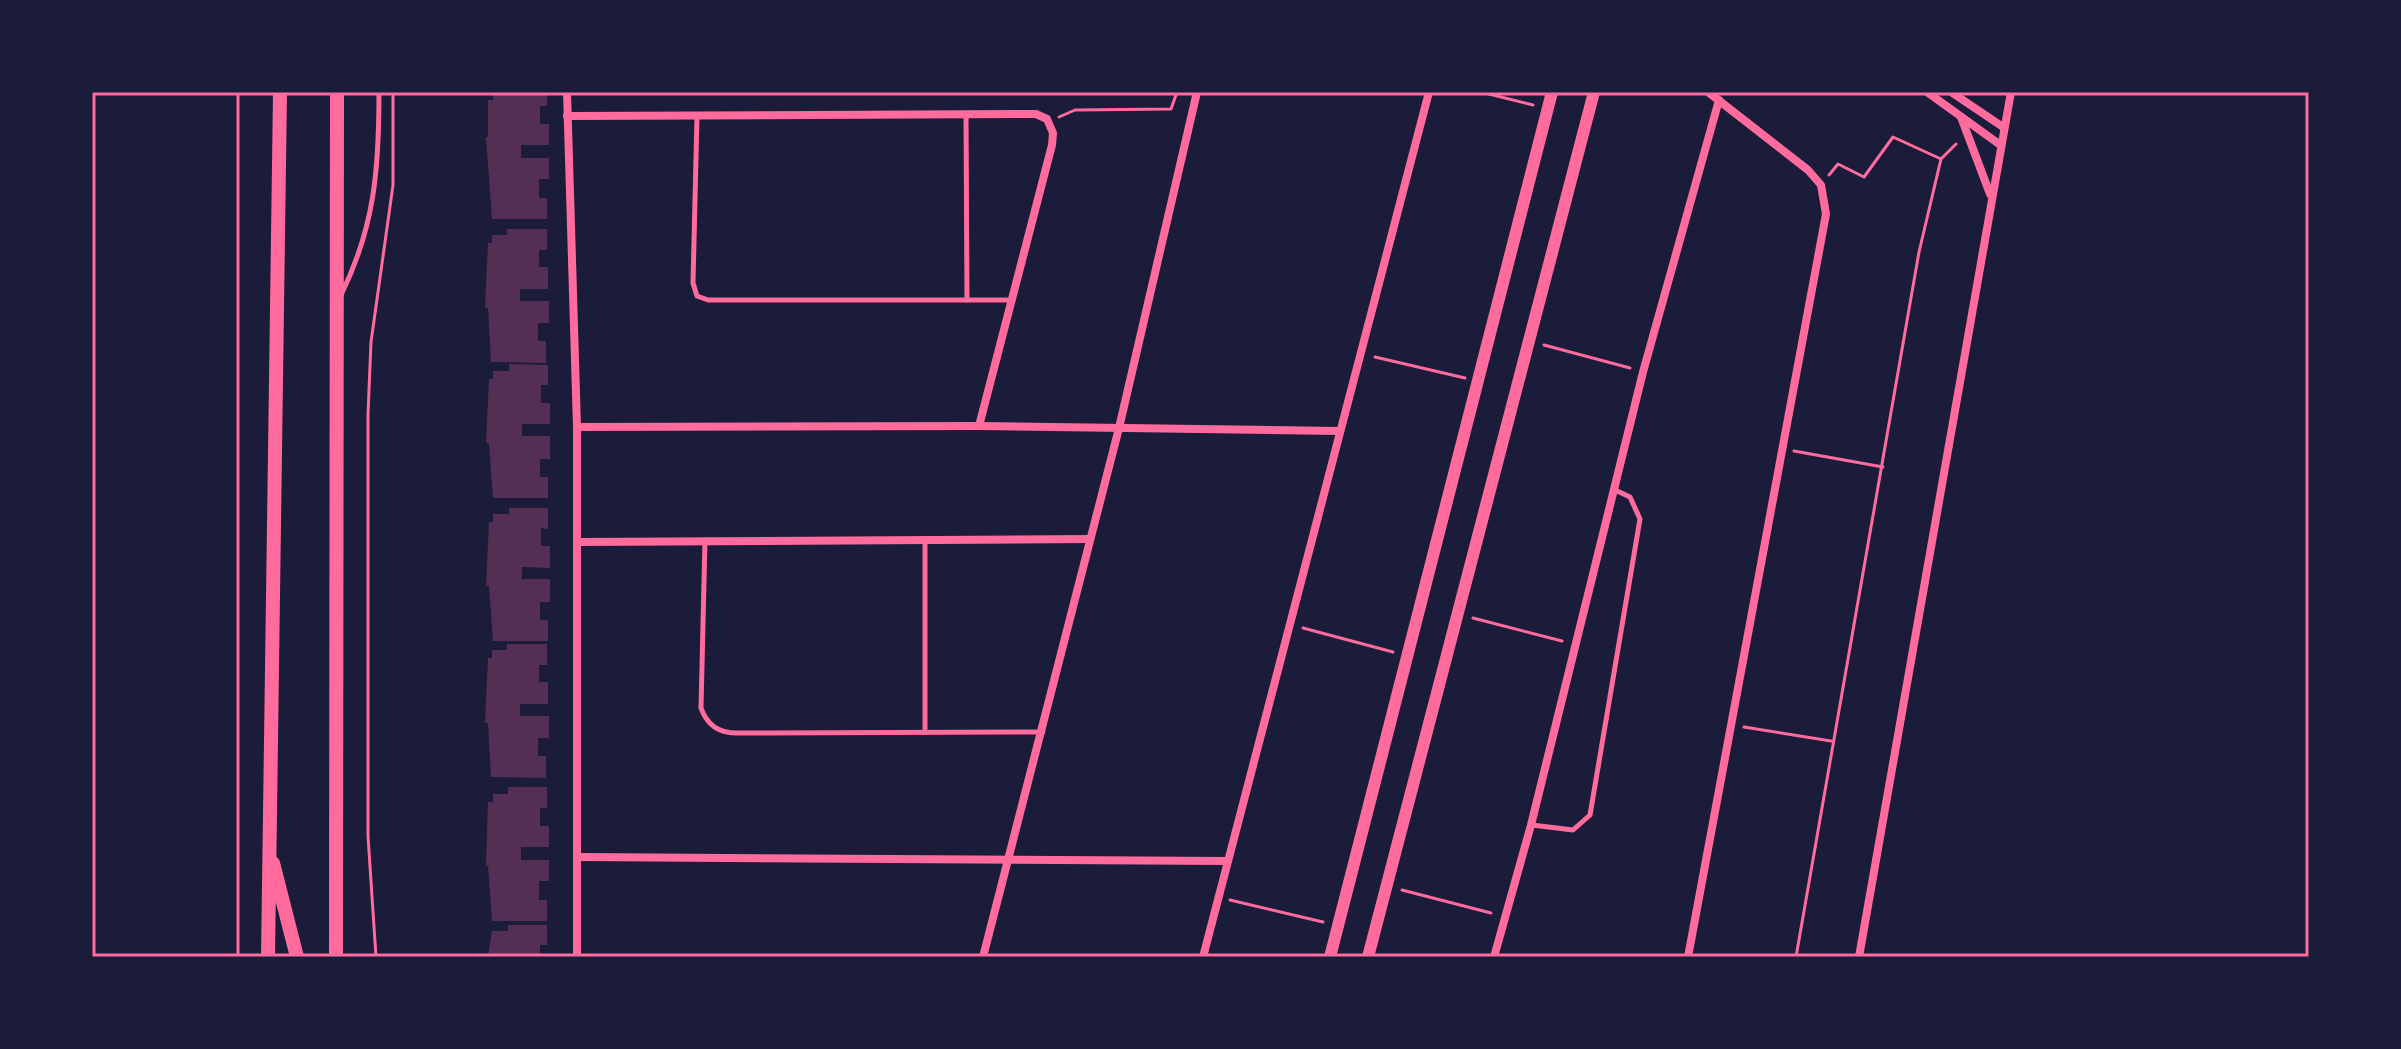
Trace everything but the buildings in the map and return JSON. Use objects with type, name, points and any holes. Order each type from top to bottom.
[{"type":"main road","points":[[268,957],[280,92]]},
{"type":"main road","points":[[336,957],[337,92]]},
{"type":"main road","points":[[269,847],[297,957]]},
{"type":"street","points":[[567,92],[577,427],[577,957]]},
{"type":"street","points":[[983,957],[1119,428],[1197,92]]},
{"type":"street","points":[[1203,957],[1429,92]]},
{"type":"street","points":[[1330,957],[1552,92]]},
{"type":"street","points":[[1368,957],[1594,92]]},
{"type":"street","points":[[1688,957],[1826,214],[1821,185],[1802,164],[1708,92]]},
{"type":"street","points":[[1927,92],[1999,144]]},
{"type":"street","points":[[1951,92],[2003,127]]},
{"type":"street","points":[[1859,957],[1999,144],[2011,92]]},
{"type":"street","points":[[1494,957],[1531,825],[1643,372],[1719,100]]},
{"type":"street","points":[[567,116],[1036,114],[1051,125],[1052,145],[979,426]]},
{"type":"street","points":[[1961,116],[1991,197]]},
{"type":"street","points":[[577,427],[979,426],[1339,431]]},
{"type":"street","points":[[577,542],[1090,539]]},
{"type":"street","points":[[578,857],[1227,861]]},
{"type":"lane","points":[[337,303],[359,253],[374,199],[379,92]]},
{"type":"lane","points":[[697,115],[693,283],[697,296],[708,300],[1012,300]]},
{"type":"lane","points":[[966,115],[967,300]]},
{"type":"lane","points":[[1531,825],[1573,830],[1590,815],[1640,519],[1630,497],[1615,490]]},
{"type":"lane","points":[[705,539],[701,708],[710,724],[736,733],[1043,732]]},
{"type":"lane","points":[[925,539],[925,732]]},
{"type":"path","points":[[238,92],[238,957]]},
{"type":"path","points":[[376,957],[368,836],[368,414],[374,314],[393,185],[393,92]]},
{"type":"path","points":[[1051,125],[1061,115],[1075,110],[1171,109],[1177,92]]},
{"type":"path","points":[[1481,92],[1548,109]]},
{"type":"path","points":[[1796,957],[1831,741],[1883,467],[1919,252],[1941,159],[1968,132]]},
{"type":"path","points":[[1821,185],[1838,164],[1864,177],[1893,137],[1941,159]]},
{"type":"path","points":[[1529,341],[1643,372]]},
{"type":"path","points":[[1359,353],[1478,381]]},
{"type":"path","points":[[1782,448],[1883,467]]},
{"type":"path","points":[[1457,614],[1575,644]]},
{"type":"path","points":[[1288,624],[1407,655]]},
{"type":"path","points":[[1732,725],[1831,741]]},
{"type":"path","points":[[1386,885],[1503,916]]},
{"type":"path","points":[[1218,897],[1337,926]]}]
